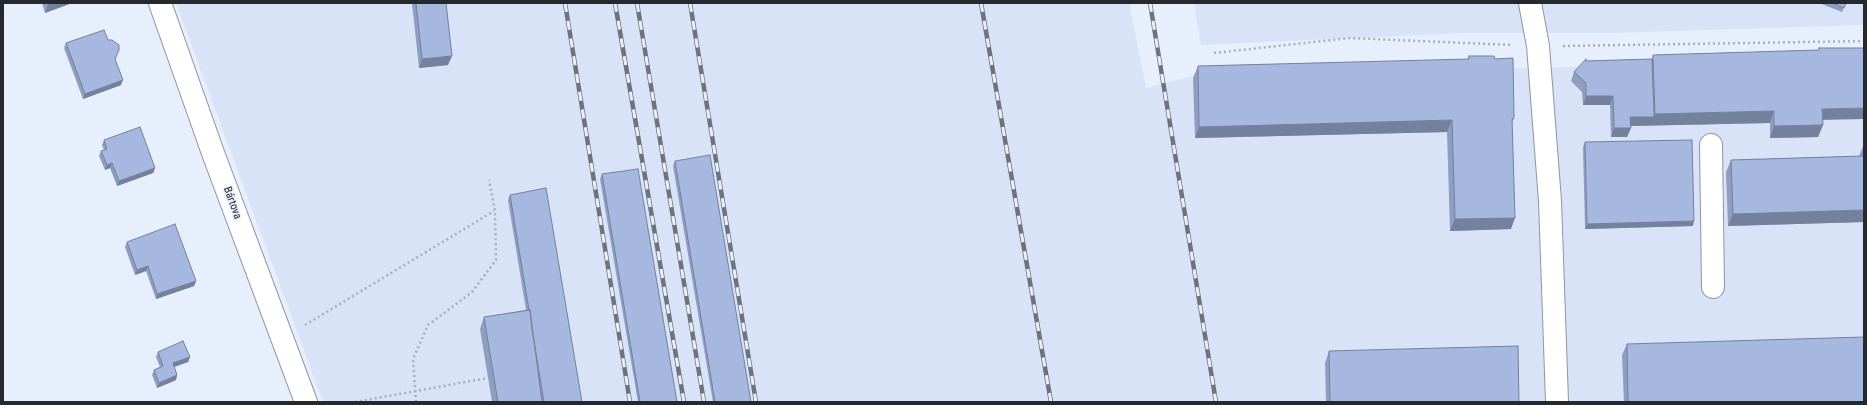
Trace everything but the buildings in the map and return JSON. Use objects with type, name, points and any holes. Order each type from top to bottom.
[{"type":"street","name":"Bártova","points":[[160,3],[213,152],[306,402]]},
{"type":"street","points":[[1530,3],[1538,46],[1550,194],[1557,402]]},
{"type":"street","points":[[1711,146],[1713,287]]},
{"type":"path","points":[[416,402],[414,391],[413,359],[428,324],[472,292],[496,260],[495,211],[489,180]]},
{"type":"path","points":[[282,338],[495,211]]},
{"type":"path","points":[[355,402],[488,378]]},
{"type":"shaded area","points":[[176,3],[1129,3],[1146,88],[1197,75],[1864,61],[1864,402],[323,402]]},
{"type":"shaded area","points":[[1194,3],[1864,3],[1864,25],[1614,33],[1465,33],[1201,45]]},
{"type":"railway","points":[[565,3],[630,402]]},
{"type":"railway","points":[[615,3],[684,402]]},
{"type":"railway","points":[[637,3],[704,402]]},
{"type":"railway","points":[[690,3],[756,402]]},
{"type":"railway","points":[[981,3],[1051,402]]},
{"type":"railway","points":[[1150,3],[1216,402]]}]
